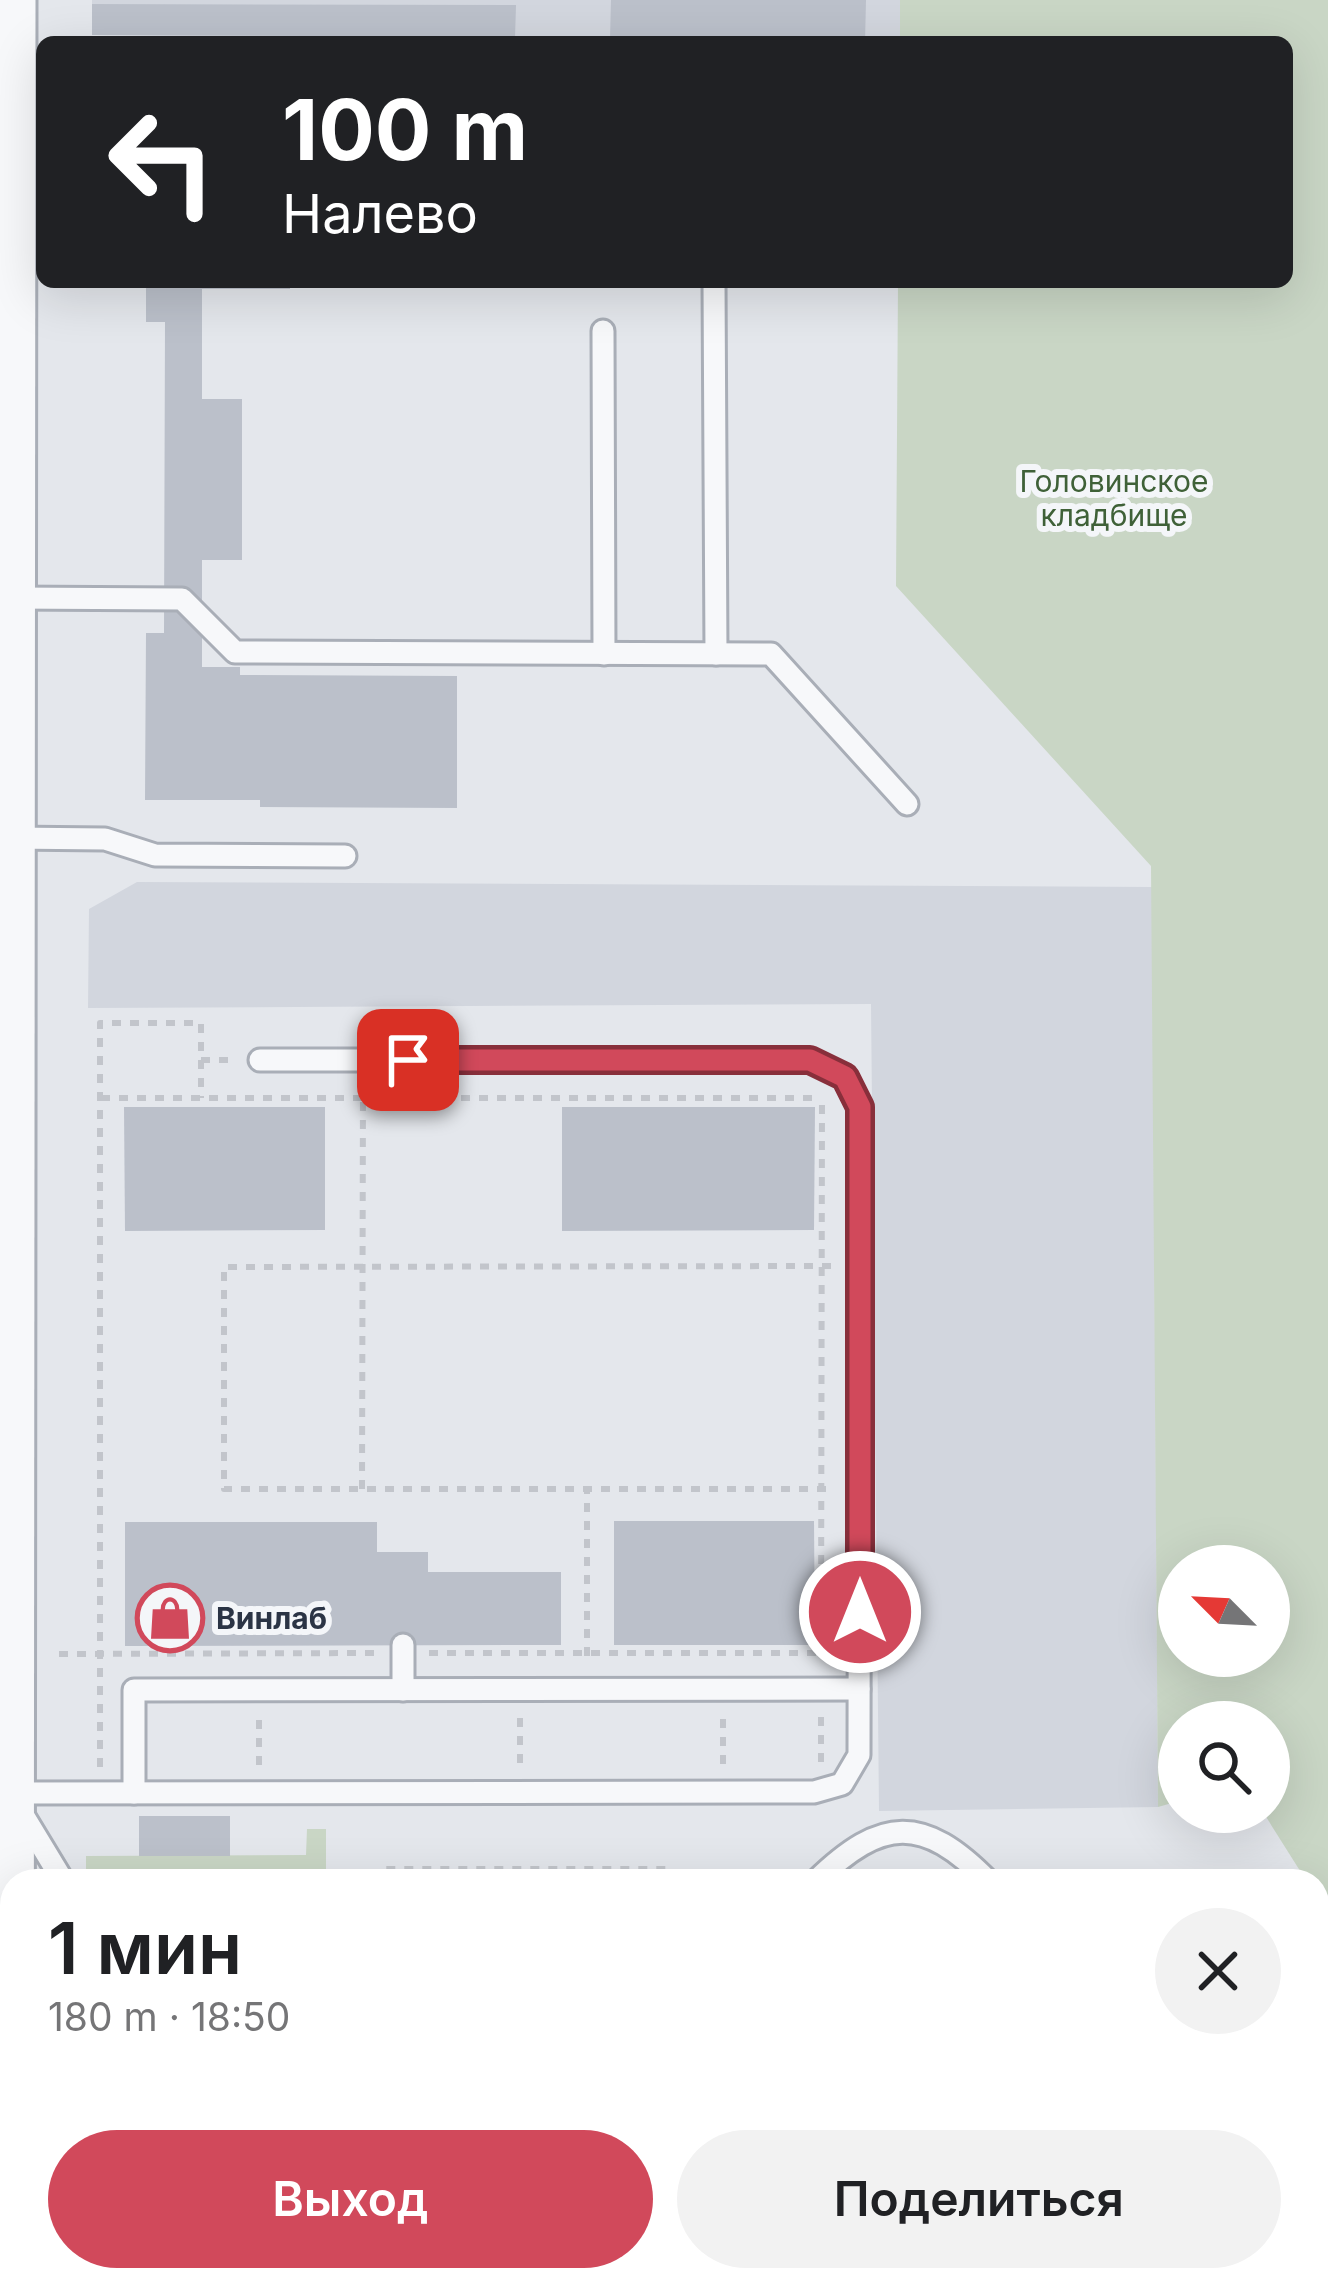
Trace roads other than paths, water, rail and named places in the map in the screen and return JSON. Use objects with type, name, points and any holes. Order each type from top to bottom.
[{"type":"street","points":[[10,0],[11,838],[6,1219],[10,1869]]},
{"type":"lane","points":[[714,288],[716,655]]},
{"type":"lane","points":[[603,331],[604,654]]},
{"type":"lane","points":[[11,598],[182,599],[235,652],[771,655],[908,804]]},
{"type":"lane","points":[[11,838],[104,839],[155,855],[345,856]]},
{"type":"lane","points":[[10,1793],[821,1790],[842,1784],[860,1755],[860,1107],[845,1077],[810,1060],[260,1060]]},
{"type":"lane","points":[[403,1649],[403,1690]]},
{"type":"lane","points":[[134,1793],[134,1690],[860,1689]]},
{"type":"lane","points":[[10,1793],[56,1869]]},
{"type":"lane","points":[[829,1869],[857,1845],[904,1833],[951,1843],[976,1869]]},
{"type":"place","name":"Винлаб","points":[[170,1618]]},
{"type":"park label","name":"Головинское кладбище","points":[[1114,498]]}]
